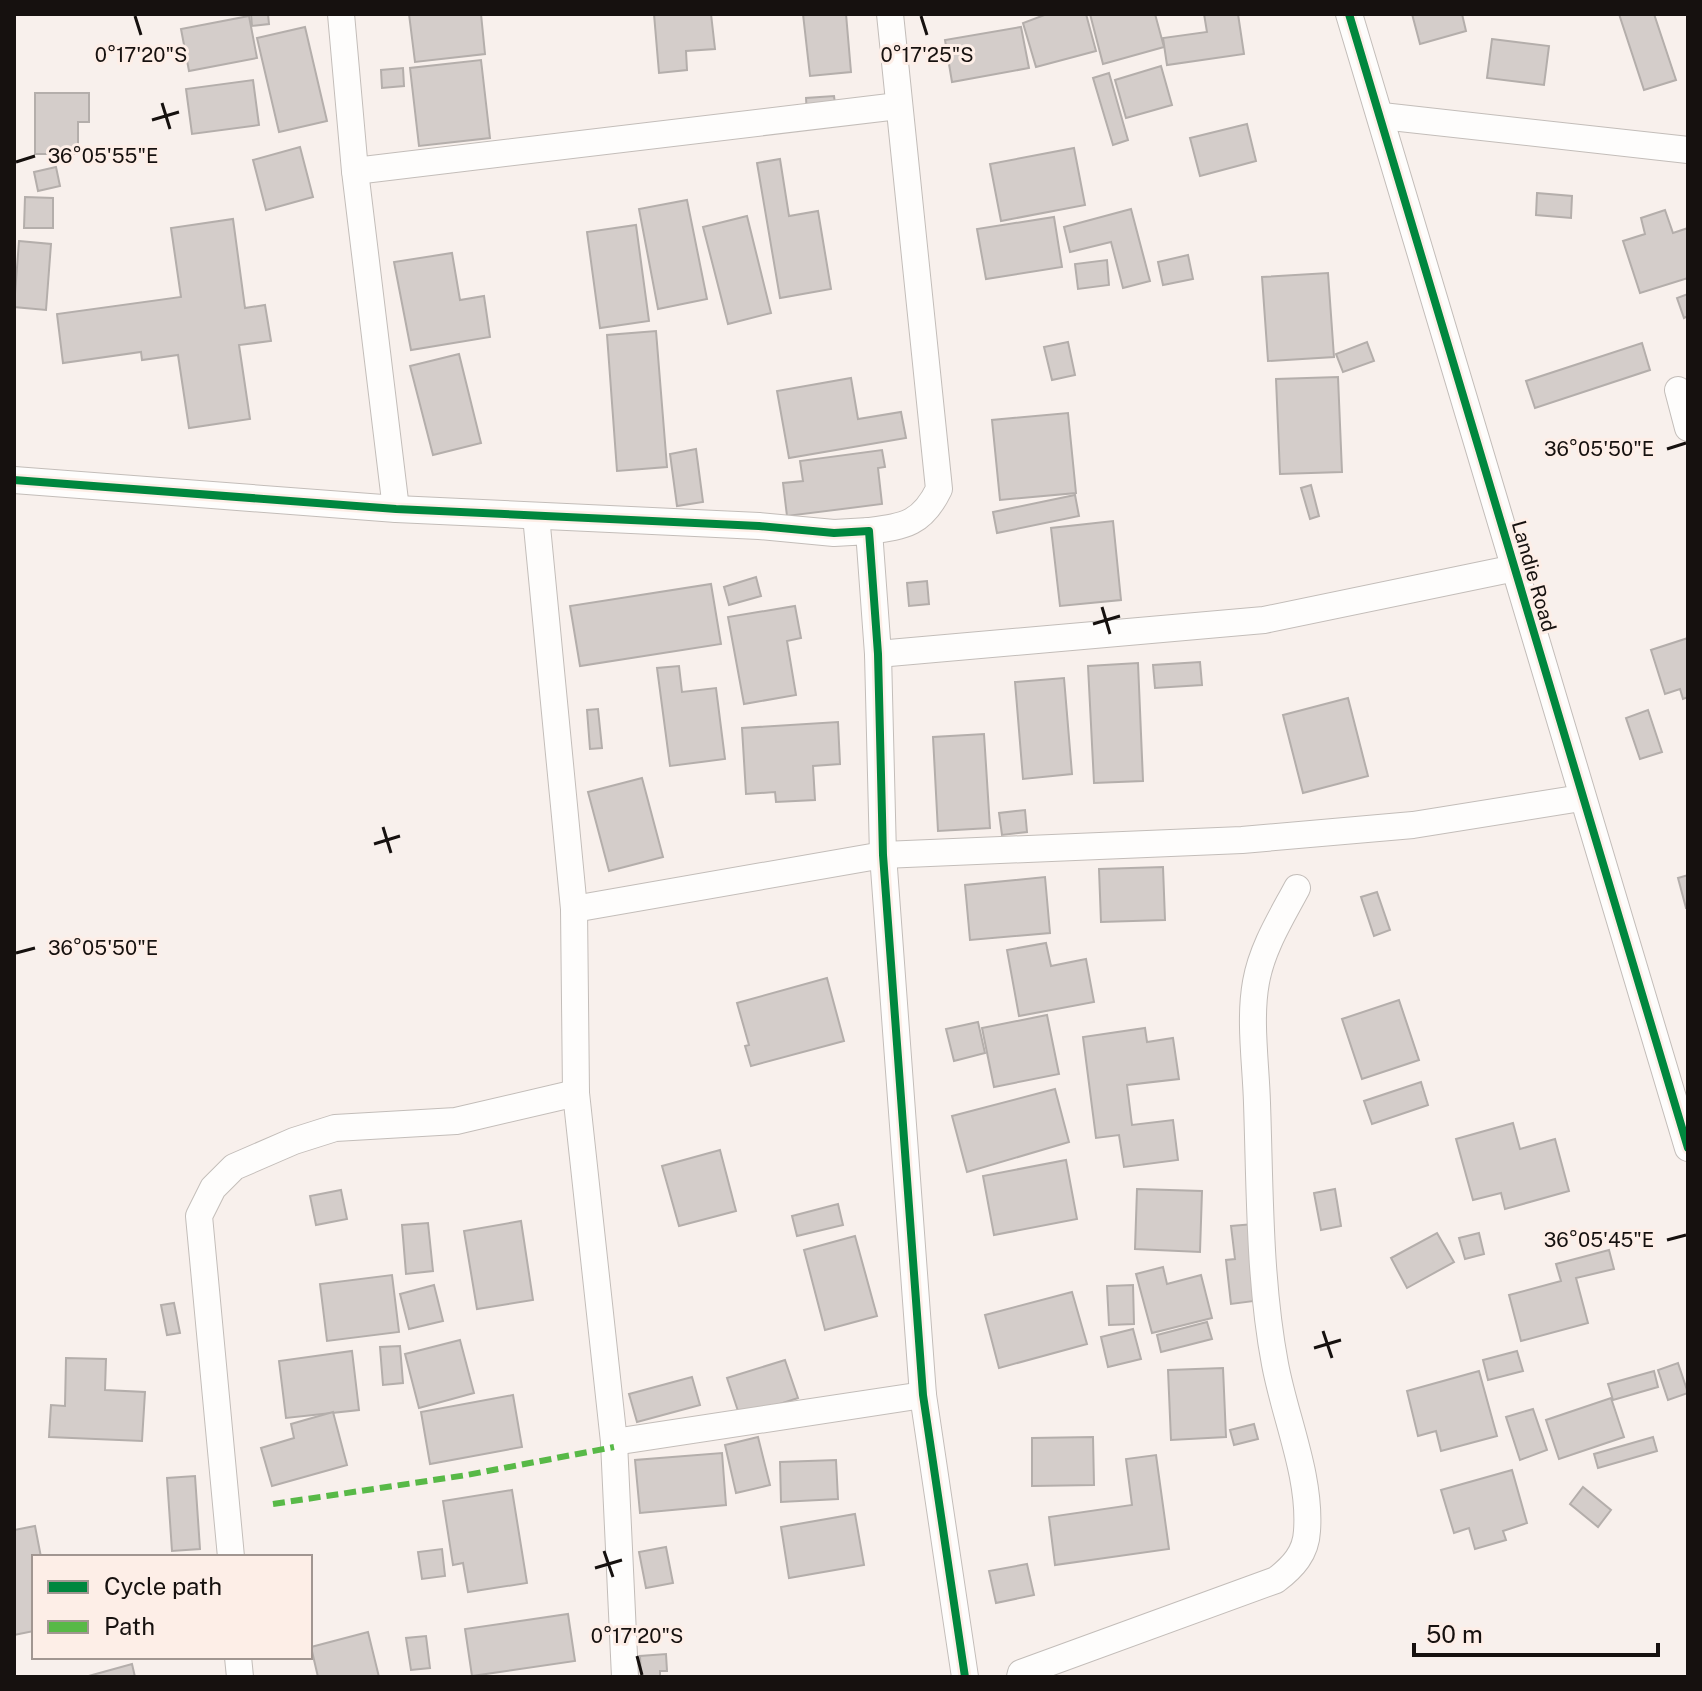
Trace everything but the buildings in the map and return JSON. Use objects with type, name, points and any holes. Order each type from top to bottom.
[{"type":"street","points":[[341,14],[355,171],[396,509]]},
{"type":"street","points":[[14,480],[396,509],[834,533],[902,527],[928,512],[939,489],[890,14]]},
{"type":"street","name":"Landie Road","points":[[1349,14],[1382,116],[1581,798],[1688,1148]]},
{"type":"street","points":[[355,171],[898,106]]},
{"type":"street","points":[[1382,116],[1688,150]]},
{"type":"street","points":[[1678,390],[1688,428]]},
{"type":"street","points":[[536,516],[574,909],[576,1093],[614,1442],[625,1677]]},
{"type":"street","points":[[869,531],[878,654],[883,855],[923,1395],[965,1677]]},
{"type":"street","points":[[878,654],[1264,620],[1515,568]]},
{"type":"street","points":[[574,909],[883,855],[1242,840],[1413,825],[1581,798]]},
{"type":"street","points":[[1020,1677],[1021,1673],[1276,1580],[1302,1554],[1307,1531],[1302,1480],[1274,1361],[1269,1320],[1261,1228],[1255,1027],[1255,984],[1264,952],[1297,888]]},
{"type":"street","points":[[231,1555],[199,1216],[213,1188],[234,1167],[294,1141],[335,1128],[456,1121],[576,1093]]},
{"type":"street","points":[[614,1442],[923,1395]]},
{"type":"marked path","points":[[273,1504],[467,1475],[614,1447]]},
{"type":"cycle path","points":[[1349,14],[1688,1148]]},
{"type":"cycle path","points":[[14,480],[396,509],[759,526],[834,533],[869,531],[878,654],[883,855],[923,1395],[965,1677]]}]
